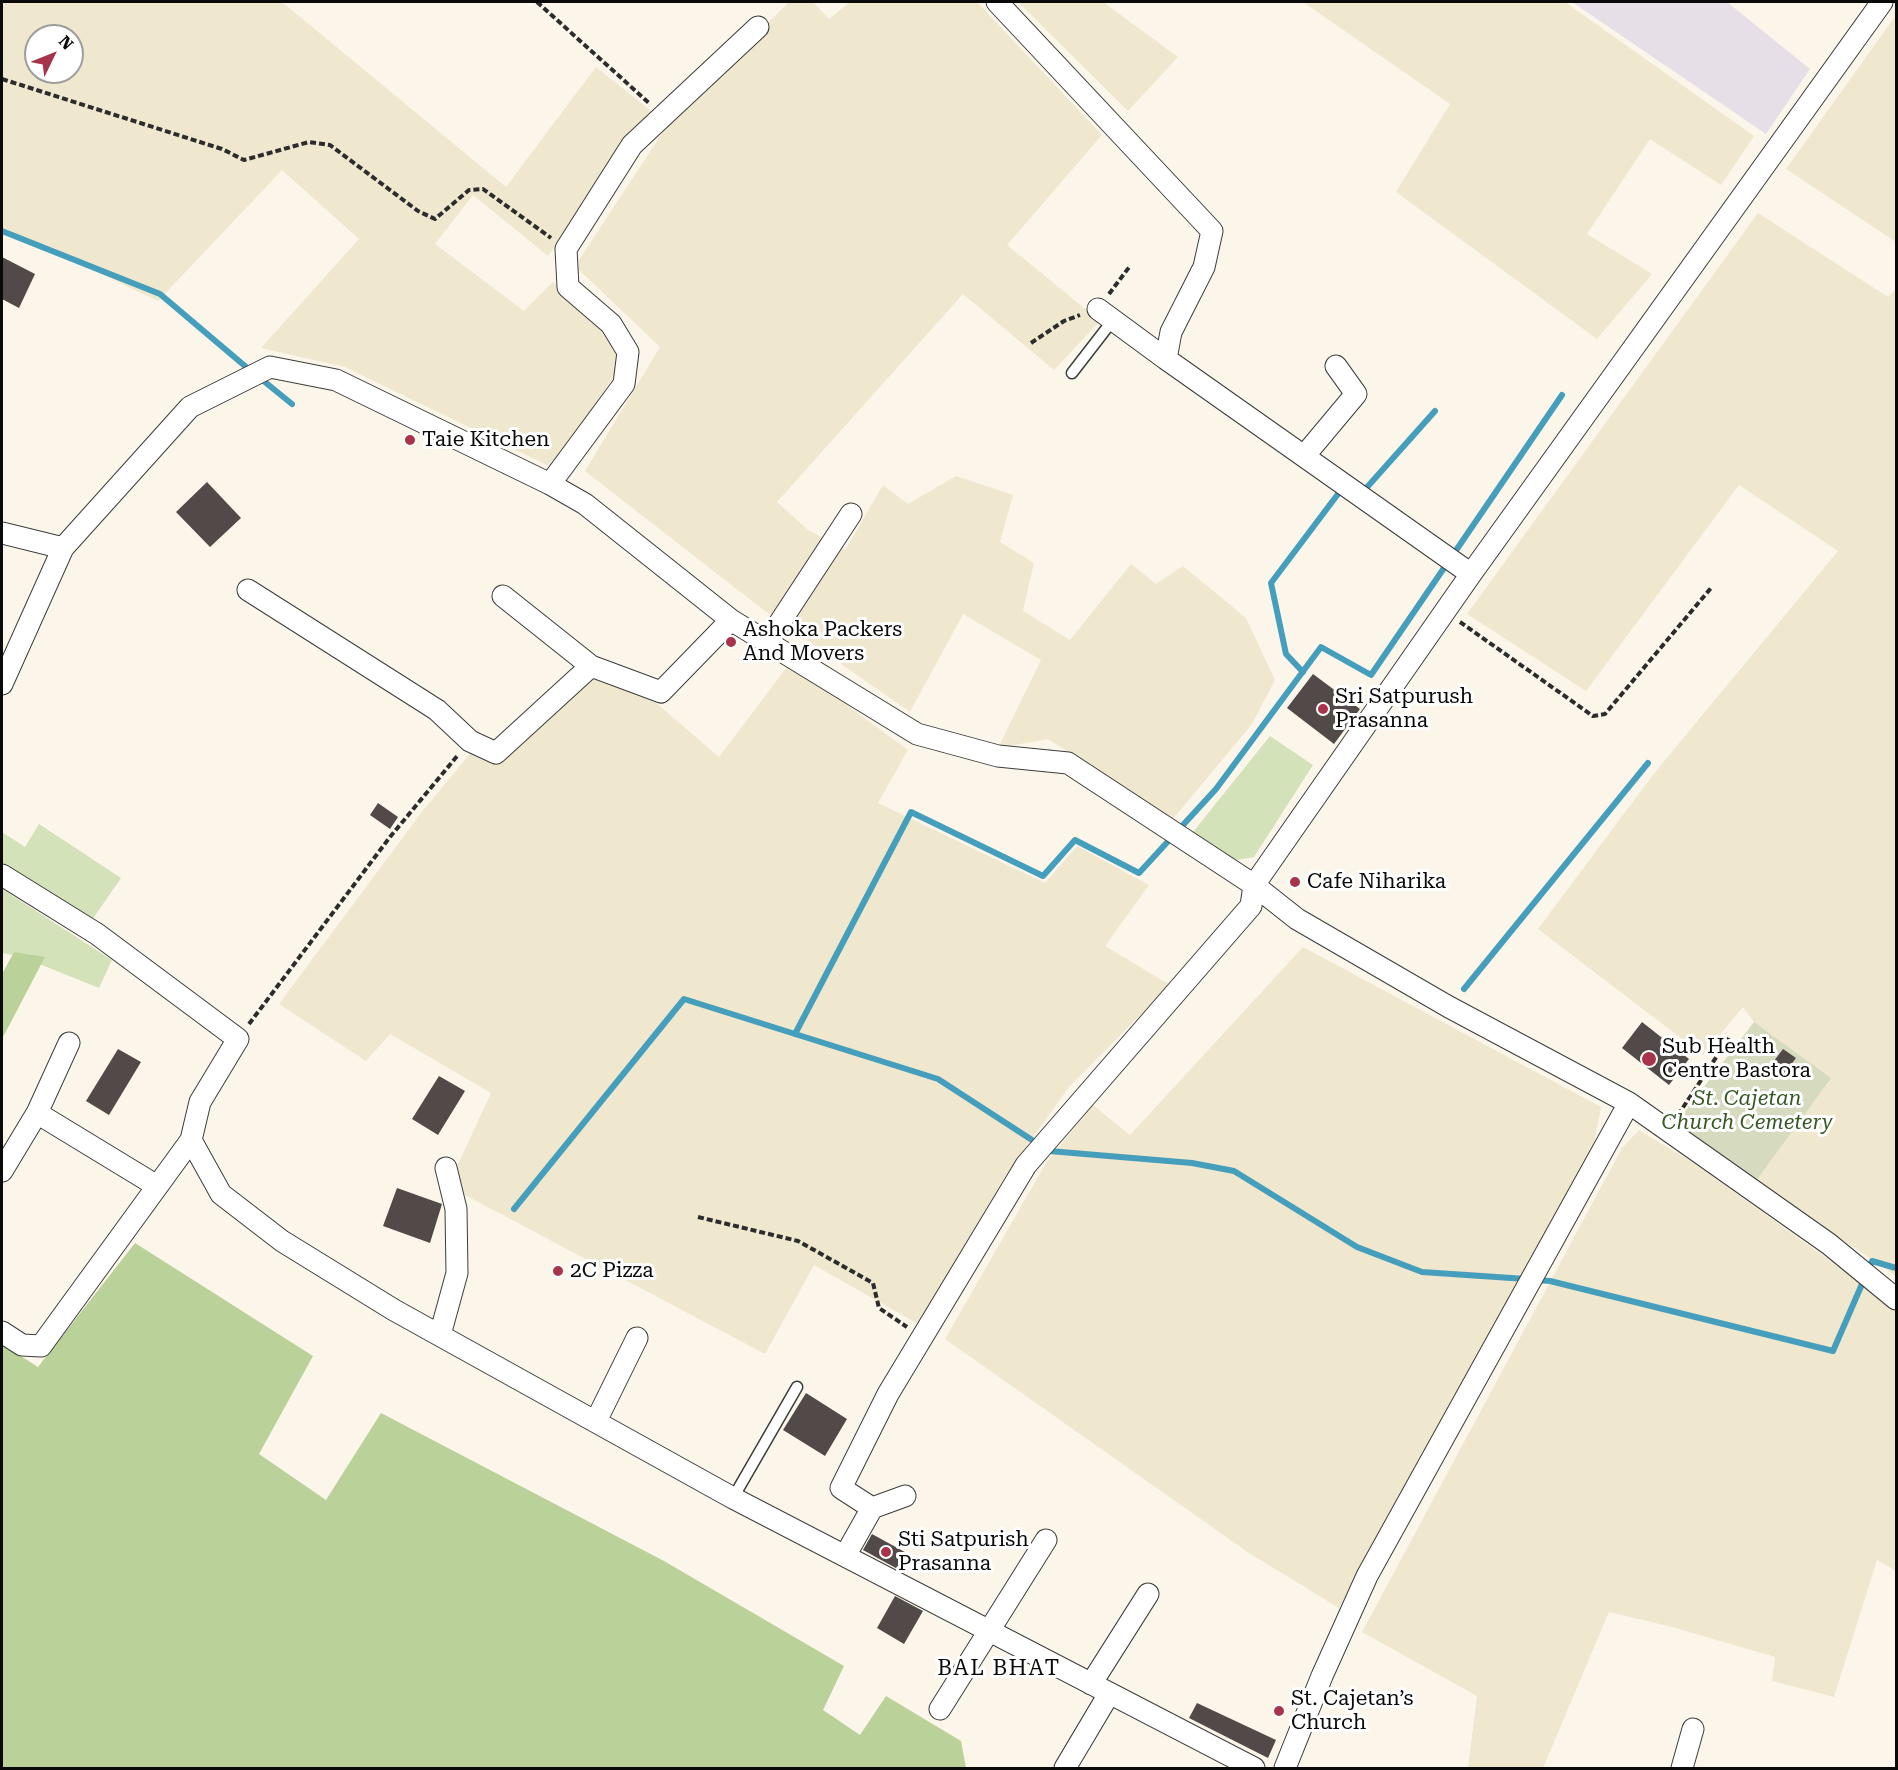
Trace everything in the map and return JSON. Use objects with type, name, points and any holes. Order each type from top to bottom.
[{"type":"street","points":[[997,2],[1212,231],[1204,267],[1171,332],[1166,359]]},
{"type":"street","points":[[872,1508],[841,1488],[888,1394],[1026,1165],[1251,906],[1254,885],[1445,611],[1882,2]]},
{"type":"street","points":[[550,484],[624,384],[628,352],[611,324],[568,287],[566,249],[632,145],[758,27]]},
{"type":"street","points":[[1106,314],[1166,359],[1471,574]]},
{"type":"street","points":[[1305,455],[1356,394],[1336,366]]},
{"type":"street","points":[[2,684],[63,548],[190,407],[270,367],[336,380],[550,484],[585,504],[731,620],[917,734],[998,756],[1068,764],[1254,885],[1297,919],[1449,1007],[1629,1103],[1829,1244],[1896,1299]]},
{"type":"street","points":[[767,642],[851,514]]},
{"type":"street","points":[[2,533],[63,548]]},
{"type":"street","points":[[248,590],[437,710],[470,741],[496,753],[591,666]]},
{"type":"street","points":[[503,596],[591,666],[662,692],[731,620]]},
{"type":"street","points":[[2,875],[97,934],[238,1039],[200,1102],[190,1140],[41,1346],[22,1345],[2,1332]]},
{"type":"street","points":[[2,1171],[37,1113],[69,1043]]},
{"type":"street","points":[[1285,1768],[1322,1676],[1367,1576],[1629,1103]]},
{"type":"street","points":[[37,1113],[157,1186]]},
{"type":"street","points":[[190,1140],[221,1194],[282,1241],[440,1335],[733,1498],[1254,1768]]},
{"type":"street","points":[[440,1335],[457,1273],[456,1209],[446,1168]]},
{"type":"street","points":[[596,1421],[637,1338]]},
{"type":"street","points":[[845,1556],[872,1508],[905,1496]]},
{"type":"street","points":[[940,1709],[1046,1540]]},
{"type":"street","points":[[1065,1768],[1100,1689],[1148,1594]]},
{"type":"street","points":[[1682,1768],[1693,1729]]},
{"type":"lane","points":[[1072,373],[1106,314]]},
{"type":"lane","points":[[733,1498],[796,1387]]},
{"type":"path","points":[[537,2],[663,115]]},
{"type":"path","points":[[2,79],[222,149],[244,160],[309,142],[330,145],[418,211],[435,219],[469,190],[483,189],[566,249]]},
{"type":"path","points":[[1031,343],[1064,321],[1106,314],[1130,266]]},
{"type":"path","points":[[1445,611],[1593,716],[1605,714],[1711,588]]},
{"type":"path","points":[[238,1039],[390,837],[470,741]]},
{"type":"path","points":[[1668,1130],[1729,1038]]},
{"type":"path","points":[[698,1217],[798,1241],[873,1282],[879,1308],[923,1337]]},
{"type":"shaded area","points":[[2,2],[282,2],[506,187],[596,67],[655,114],[548,256],[473,195],[435,244],[524,311],[553,282],[613,338],[619,368],[553,468],[345,367],[261,348],[359,239],[282,170],[158,301],[2,227]]},
{"type":"shaded area","points":[[789,2],[813,2],[829,19],[850,2],[977,2],[1102,135],[1007,245],[1100,321],[1054,370],[963,294],[777,502],[808,530],[845,550],[883,485],[908,504],[956,476],[1013,495],[1000,542],[1034,563],[1023,611],[1070,640],[1131,564],[1156,584],[1183,566],[1246,618],[1275,680],[1252,724],[1173,819],[1048,739],[998,748],[1041,660],[963,614],[910,712],[761,608],[585,471],[660,347],[575,266],[672,118]]},
{"type":"shaded area","points":[[1018,2],[1103,2],[1178,57],[1128,111]]},
{"type":"shaded area","points":[[1303,2],[1565,2],[1754,136],[1721,185],[1650,139],[1587,234],[1652,274],[1597,339],[1396,192],[1450,104]]},
{"type":"shaded area","points":[[1572,2],[1727,2],[1810,69],[1766,134]]},
{"type":"shaded area","points":[[1896,15],[1896,242],[1786,169]]},
{"type":"shaded area","points":[[1758,213],[1888,297],[1896,289],[1896,1276],[1756,1181],[1830,1078],[1754,1022],[1743,1007],[1703,1055],[1538,929],[1652,776],[1838,551],[1739,485],[1586,691],[1467,614]]},
{"type":"shaded area","points":[[790,663],[908,750],[878,803],[1045,883],[1077,846],[1149,885],[1105,946],[1170,985],[1069,1087],[1005,1176],[918,1324],[814,1265],[765,1354],[448,1186],[491,1093],[390,1034],[366,1061],[279,1004],[421,813],[473,750],[500,760],[591,676],[655,702],[719,757]]},
{"type":"shaded area","points":[[1303,947],[1601,1107],[1593,1149],[1339,1608],[1249,1553],[945,1339],[1046,1163],[1093,1105],[1130,1135]]},
{"type":"shaded area","points":[[1639,1130],[1695,1164],[1867,1287],[1896,1311],[1896,1571],[1877,1560],[1834,1697],[1772,1681],[1775,1657],[1672,1627],[1609,1612],[1543,1768],[1468,1768],[1477,1696],[1362,1632],[1622,1148]]},
{"type":"green space","points":[[1270,736],[1313,765],[1254,857],[1236,860],[1193,832]]},
{"type":"green space","points":[[39,824],[121,878],[92,920],[2,863],[2,832],[25,847]]},
{"type":"green space","points":[[2,889],[112,960],[99,988],[22,957],[2,953]]},
{"type":"green space","points":[[14,952],[45,957],[2,1039],[2,974]]},
{"type":"green space","name":"St. Cajetan Church Cemetery","points":[[1754,1022],[1831,1078],[1756,1181],[1677,1122]]},
{"type":"green space","points":[[135,1243],[313,1356],[259,1454],[326,1500],[381,1413],[664,1561],[844,1666],[823,1710],[860,1735],[886,1696],[961,1741],[966,1768],[2,1768],[2,1344],[38,1367]]},
{"type":"building","points":[[2,257],[35,274],[19,308],[2,299]]},
{"type":"building","points":[[207,482],[241,518],[210,547],[176,512]]},
{"type":"building","name":"Sri Satpurush Prasanna","points":[[1313,674],[1360,709],[1334,744],[1287,708]]},
{"type":"building","points":[[378,803],[398,817],[390,829],[370,815]]},
{"type":"building","points":[[1642,1022],[1689,1059],[1669,1085],[1622,1048]]},
{"type":"building","points":[[118,1049],[141,1062],[109,1115],[86,1101]]},
{"type":"building","points":[[1783,1049],[1796,1058],[1784,1074],[1771,1065]]},
{"type":"building","points":[[439,1076],[465,1091],[438,1135],[412,1119]]},
{"type":"building","points":[[397,1188],[442,1204],[430,1243],[383,1226]]},
{"type":"building","points":[[806,1393],[847,1419],[825,1456],[783,1430]]},
{"type":"building","name":"Sti Satpurish Prasanna","points":[[872,1534],[912,1556],[903,1572],[863,1550]]},
{"type":"building","points":[[895,1596],[923,1611],[904,1644],[877,1628]]},
{"type":"building","points":[[1197,1703],[1276,1740],[1268,1758],[1189,1718]]},
{"type":"waterway","points":[[2,231],[160,294],[252,372]]},
{"type":"waterway","points":[[260,378],[292,404]]},
{"type":"waterway","points":[[795,1034],[911,812],[1043,876],[1075,840],[1139,873],[1216,789],[1321,647],[1371,675],[1562,395]]},
{"type":"waterway","points":[[1361,494],[1435,411]]},
{"type":"waterway","points":[[1303,672],[1286,654],[1271,583],[1341,490],[1344,492]]},
{"type":"waterway","points":[[1464,989],[1648,763]]},
{"type":"waterway","points":[[514,1209],[684,999],[938,1079],[1049,1151],[1192,1163],[1234,1171],[1357,1247],[1422,1272],[1526,1279]]},
{"type":"waterway","points":[[1536,1280],[1550,1281],[1833,1351],[1872,1261],[1896,1268]]},
{"type":"place","name":"Taie Kitchen","points":[[410,440]]},
{"type":"place","name":"Ashoka Packers And Movers","points":[[731,642]]},
{"type":"place","name":"Sri Satpurush Prasanna","points":[[1323,709]]},
{"type":"place","name":"Cafe Niharika","points":[[1295,882]]},
{"type":"place","name":"Sub Health Centre Bastora","points":[[1649,1059]]},
{"type":"place","name":"2C Pizza","points":[[558,1271]]},
{"type":"place","name":"Sti Satpurish Prasanna","points":[[886,1552]]},
{"type":"place","name":"St. Cajetan’s Church","points":[[1279,1711]]},
{"type":"district","name":"BAL BHAT","points":[[999,1669]]}]
